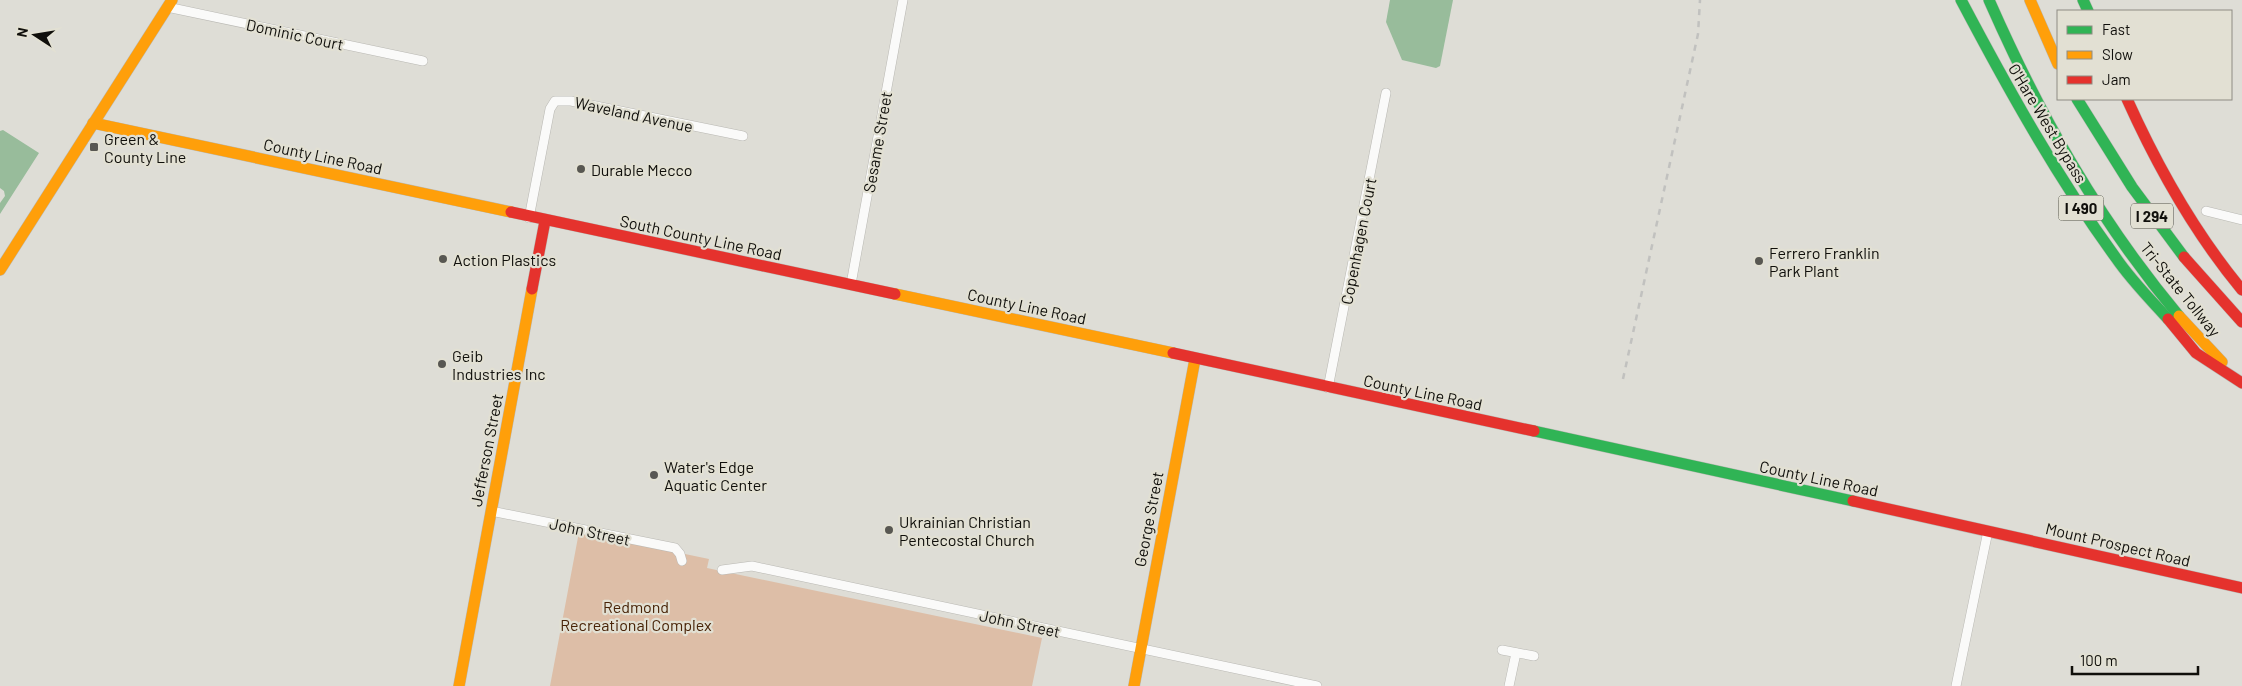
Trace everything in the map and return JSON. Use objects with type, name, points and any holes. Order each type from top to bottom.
[{"type":"main road","name":"O'Hare West Bypass","points":[[1961,0],[2016,104],[2085,214],[2117,260],[2196,353],[2242,382]]},
{"type":"main road","name":"Tri-State Tollway","points":[[1989,0],[2014,60],[2046,121],[2077,175],[2120,240],[2156,288],[2205,346],[2242,382]]},
{"type":"main road","points":[[2030,0],[2057,62]]},
{"type":"main road","points":[[0,270],[170,4]]},
{"type":"main road","name":"Tri-State Tollway","points":[[2078,100],[2149,212],[2186,260],[2242,322]]},
{"type":"main road","points":[[2127,100],[2170,189],[2198,232],[2242,290]]},
{"type":"main road","name":"County Line Road","points":[[93,123],[545,221]]},
{"type":"main road","name":"South County Line Road","points":[[545,221],[851,284]]},
{"type":"main road","name":"Jefferson Street","points":[[459,686],[545,221]]},
{"type":"main road","name":"County Line Road","points":[[851,284],[1988,531]]},
{"type":"main road","name":"George Street","points":[[1134,686],[1195,359]]},
{"type":"main road","name":"Mount Prospect Road","points":[[1988,531],[2242,588]]},
{"type":"street","name":"Sesame Street","points":[[851,284],[903,0]]},
{"type":"street","name":"Dominic Court","points":[[170,4],[423,62]]},
{"type":"street","name":"Copenhagen Court","points":[[1328,388],[1386,93]]},
{"type":"street","name":"Waveland Avenue","points":[[529,218],[550,108],[555,101],[562,99],[743,136]]},
{"type":"street","points":[[2206,211],[2242,220]]},
{"type":"street","name":"John Street","points":[[491,511],[675,548],[680,554],[682,561]]},
{"type":"street","points":[[1956,686],[1988,531]]},
{"type":"street","name":"John Street","points":[[722,570],[752,566],[1317,686]]},
{"type":"street","points":[[1502,650],[1534,656]]},
{"type":"street","points":[[1509,686],[1516,653]]},
{"type":"green space","name":"Redmond Recreational Complex","points":[[579,532],[709,559],[707,568],[1042,638],[1032,686],[550,686]]},
{"type":"shaded area","points":[[1390,0],[1453,0],[1440,66],[1436,68],[1402,60],[1386,22]]},
{"type":"shaded area","points":[[3,130],[39,153],[0,214],[0,203],[5,196],[4,191],[0,188],[0,131]]},
{"type":"railway","points":[[1623,379],[1698,34],[1700,0]]},
{"type":"traffic: fast","points":[[1961,0],[2053,164],[2122,266],[2168,319]]},
{"type":"traffic: fast","points":[[1989,0],[2029,85],[2073,165],[2122,242],[2179,316]]},
{"type":"traffic: fast","points":[[2083,0],[2088,10]]},
{"type":"traffic: fast","points":[[2078,100],[2132,187],[2184,257]]},
{"type":"traffic: fast","points":[[1534,431],[1853,501]]},
{"type":"traffic: slow","points":[[0,270],[172,0]]},
{"type":"traffic: slow","points":[[2030,0],[2057,62]]},
{"type":"traffic: slow","points":[[93,123],[511,212]]},
{"type":"traffic: slow","points":[[459,686],[532,289]]},
{"type":"traffic: slow","points":[[895,294],[1173,353]]},
{"type":"traffic: slow","points":[[2179,316],[2222,362]]},
{"type":"traffic: slow","points":[[1134,686],[1195,359]]},
{"type":"traffic: jam","points":[[2127,100],[2151,150],[2178,199],[2208,245],[2242,290]]},
{"type":"traffic: jam","points":[[511,212],[895,294]]},
{"type":"traffic: jam","points":[[532,289],[545,221]]},
{"type":"traffic: jam","points":[[2184,257],[2242,322]]},
{"type":"traffic: jam","points":[[2168,319],[2196,353],[2242,383]]},
{"type":"traffic: jam","points":[[1173,353],[1534,431]]},
{"type":"traffic: jam","points":[[1853,501],[2242,588]]},
{"type":"place","name":"Green & County Line","points":[[94,147]]},
{"type":"place","name":"Durable Mecco","points":[[581,169]]},
{"type":"place","name":"Action Plastics","points":[[443,259]]},
{"type":"place","name":"Ferrero Franklin Park Plant","points":[[1759,261]]},
{"type":"place","name":"Geib Industries Inc","points":[[442,364]]},
{"type":"place","name":"Water's Edge Aquatic Center","points":[[654,475]]},
{"type":"place","name":"Ukrainian Christian Pentecostal Church","points":[[889,530]]}]
